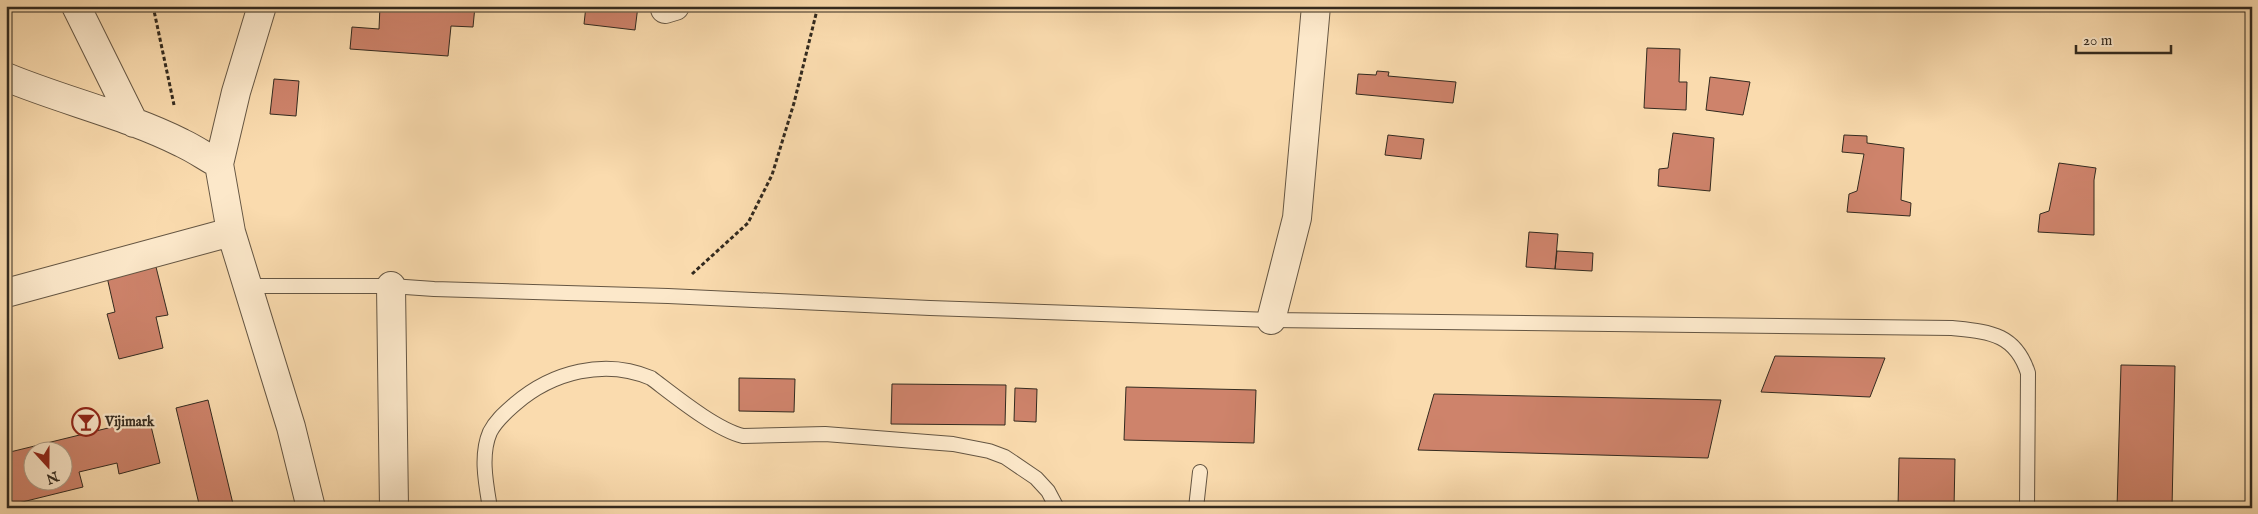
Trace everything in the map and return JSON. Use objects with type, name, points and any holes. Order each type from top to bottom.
[{"type":"street","points":[[76,6],[134,123]]},
{"type":"street","points":[[262,6],[236,92],[219,164],[231,232],[291,427],[310,508]]},
{"type":"street","points":[[1271,320],[1297,218],[1316,6]]},
{"type":"street","points":[[6,77],[182,142],[219,164]]},
{"type":"street","points":[[6,293],[231,232]]},
{"type":"street","points":[[391,286],[394,508]]},
{"type":"lane","points":[[248,286],[391,286],[1271,320],[1952,328],[1984,331],[2009,342],[2022,356],[2028,373],[2027,508]]},
{"type":"lane","points":[[490,508],[486,482],[485,450],[490,432],[499,418],[531,390],[544,383],[570,373],[594,369],[639,373],[651,378],[713,421],[734,434],[743,436],[825,434],[953,444],[989,451],[1005,457],[1036,478],[1048,491],[1056,508]]},
{"type":"lane","points":[[1196,508],[1200,472]]},
{"type":"path","points":[[153,6],[182,142]]},
{"type":"path","points":[[668,296],[748,223],[772,175],[794,103],[818,6]]},
{"type":"building","points":[[380,6],[475,6],[473,27],[451,26],[448,56],[350,49],[352,27],[379,29]]},
{"type":"building","points":[[586,6],[638,6],[635,30],[584,24]]},
{"type":"building","points":[[1647,48],[1680,49],[1679,82],[1687,82],[1686,110],[1644,108]]},
{"type":"building","points":[[1377,71],[1389,72],[1388,76],[1456,82],[1453,103],[1356,94],[1358,74],[1376,75]]},
{"type":"building","points":[[1710,77],[1750,82],[1743,115],[1706,110]]},
{"type":"building","points":[[274,79],[299,81],[296,116],[270,114]]},
{"type":"building","points":[[1673,133],[1714,138],[1710,191],[1658,186],[1659,169],[1668,168]]},
{"type":"building","points":[[1388,135],[1424,139],[1421,159],[1385,155]]},
{"type":"building","points":[[1844,135],[1867,136],[1867,143],[1904,148],[1901,200],[1911,203],[1910,216],[1847,212],[1849,194],[1857,191],[1864,154],[1842,152]]},
{"type":"building","points":[[2059,163],[2096,168],[2094,180],[2094,235],[2038,232],[2040,214],[2049,211]]},
{"type":"building","points":[[1529,232],[1558,234],[1555,269],[1526,267]]},
{"type":"building","points":[[1557,251],[1593,253],[1592,271],[1555,269]]},
{"type":"building","points":[[153,255],[168,315],[156,317],[163,348],[119,359],[107,314],[115,312],[107,277]]},
{"type":"building","points":[[1775,356],[1885,358],[1870,397],[1761,392]]},
{"type":"building","points":[[2121,365],[2175,366],[2172,508],[2117,508]]},
{"type":"building","points":[[739,378],[795,379],[794,412],[739,411]]},
{"type":"building","points":[[892,384],[1006,385],[1005,425],[891,424]]},
{"type":"building","points":[[1126,387],[1256,390],[1254,443],[1124,440]]},
{"type":"building","points":[[1015,388],[1037,389],[1036,422],[1014,421]]},
{"type":"building","points":[[1434,394],[1721,400],[1708,458],[1418,450]]},
{"type":"building","points":[[208,400],[234,508],[200,508],[176,408]]},
{"type":"building","points":[[149,418],[160,463],[119,474],[117,463],[79,472],[83,487],[72,490],[72,442],[51,442]]},
{"type":"building","points":[[22,449],[22,492],[63,492],[6,506],[6,453]]},
{"type":"building","points":[[1899,458],[1955,459],[1954,508],[1898,508]]},
{"type":"place","name":"Vijimark","points":[[86,422]]}]
